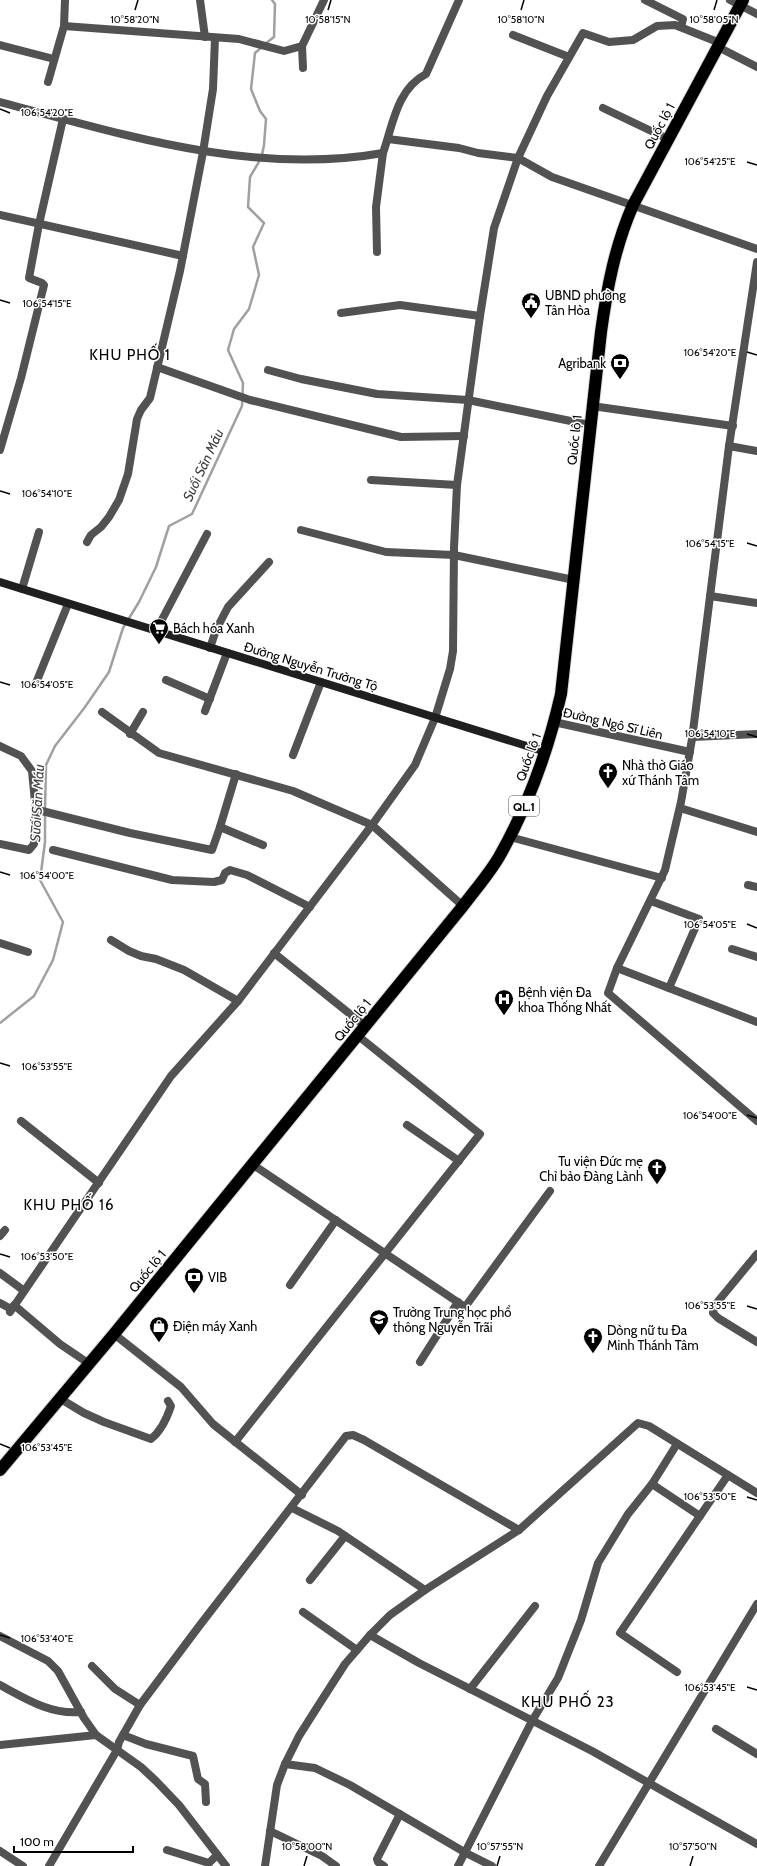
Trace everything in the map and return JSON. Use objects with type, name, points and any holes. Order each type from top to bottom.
[{"type":"highway","name":"Quốc lộ 1","points":[[0,1470],[114,1334],[463,906],[498,858],[510,837],[546,752],[561,694],[592,406],[608,285],[622,229],[633,205],[719,45],[738,2]]},
{"type":"main road","name":"Đường Nguyễn Trường Tộ","points":[[0,582],[546,752]]},
{"type":"street","points":[[48,82],[64,26],[65,0]]},
{"type":"street","points":[[200,0],[205,37]]},
{"type":"street","points":[[303,68],[302,46],[324,0]]},
{"type":"street","points":[[377,252],[376,206],[383,153],[395,114],[407,88],[426,74],[459,0]]},
{"type":"street","points":[[645,0],[683,19],[680,27]]},
{"type":"street","points":[[738,2],[757,14]]},
{"type":"street","points":[[12,1308],[171,1076],[238,1000],[372,825],[415,765],[435,718],[450,669],[453,650],[454,555],[457,486],[480,316],[494,228],[518,158],[547,96],[583,33],[609,42],[633,40],[657,26],[675,25],[719,45],[757,67]]},
{"type":"street","points":[[64,26],[239,39],[284,51],[302,46]]},
{"type":"street","points":[[513,35],[569,57]]},
{"type":"street","points":[[87,542],[91,535],[101,527],[109,517],[124,488],[132,456],[138,419],[141,410],[150,398],[158,367],[203,152],[213,89],[214,38]]},
{"type":"street","points":[[0,45],[54,59]]},
{"type":"street","points":[[0,102],[128,136],[203,152],[316,161],[360,157],[383,153]]},
{"type":"street","points":[[603,108],[668,139]]},
{"type":"street","points":[[0,450],[21,378],[44,285],[28,278],[63,119]]},
{"type":"street","points":[[388,139],[459,148],[478,153],[518,158],[552,177],[757,249]]},
{"type":"street","points":[[0,214],[182,256]]},
{"type":"street","points":[[757,262],[729,446],[693,737],[680,808],[662,878],[617,968],[608,993],[757,1122]]},
{"type":"street","points":[[341,313],[400,305],[480,316]]},
{"type":"street","points":[[158,367],[250,400],[402,437],[464,436]]},
{"type":"street","points":[[268,370],[301,379],[377,394],[468,400],[590,425]]},
{"type":"street","points":[[592,406],[733,426]]},
{"type":"street","points":[[729,446],[757,451]]},
{"type":"street","points":[[371,480],[457,486]]},
{"type":"street","points":[[301,530],[386,552],[454,555],[574,580]]},
{"type":"street","points":[[22,589],[40,532]]},
{"type":"street","points":[[156,631],[207,534]]},
{"type":"street","points":[[210,648],[216,630],[228,607],[269,562]]},
{"type":"street","points":[[710,596],[757,603]]},
{"type":"street","points":[[36,683],[68,604]]},
{"type":"street","points":[[205,711],[227,653]]},
{"type":"street","points":[[166,680],[210,699]]},
{"type":"street","points":[[293,755],[321,682]]},
{"type":"street","points":[[102,712],[130,734],[159,753],[293,791],[372,825],[463,906]]},
{"type":"street","points":[[130,734],[143,712]]},
{"type":"street","name":"Đường Ngô Sĩ Liên","points":[[554,722],[690,752]]},
{"type":"street","points":[[693,737],[757,734]]},
{"type":"street","points":[[0,746],[21,756],[32,771],[39,812],[34,844],[29,850],[0,844]]},
{"type":"street","points":[[39,812],[212,850],[236,774]]},
{"type":"street","points":[[680,808],[757,832]]},
{"type":"street","points":[[220,828],[263,845]]},
{"type":"street","points":[[510,837],[662,878]]},
{"type":"street","points":[[54,850],[172,880],[214,882],[222,880],[225,873],[230,870],[247,875],[310,907]]},
{"type":"street","points":[[748,885],[757,887]]},
{"type":"street","points":[[651,901],[699,919],[670,988]]},
{"type":"street","points":[[111,940],[129,951],[141,956],[156,959],[184,970],[238,1000]]},
{"type":"street","points":[[0,943],[28,952]]},
{"type":"street","points":[[732,949],[757,957]]},
{"type":"street","points":[[235,1442],[480,1134],[274,953]]},
{"type":"street","points":[[617,968],[757,1022]]},
{"type":"street","points":[[21,1121],[99,1183]]},
{"type":"street","points":[[407,1125],[459,1161]]},
{"type":"street","points":[[252,1164],[466,1307],[550,1191]]},
{"type":"street","points":[[290,1285],[336,1220]]},
{"type":"street","points":[[757,1254],[715,1305],[713,1313],[718,1318],[757,1342]]},
{"type":"street","points":[[0,1273],[23,1290]]},
{"type":"street","points":[[420,1362],[458,1302]]},
{"type":"street","points":[[0,1303],[12,1308],[88,1364]]},
{"type":"street","points":[[114,1334],[181,1387],[213,1424],[302,1495]]},
{"type":"street","points":[[59,1398],[104,1422],[151,1439],[158,1432],[168,1415],[171,1406],[168,1401]]},
{"type":"street","points":[[265,1866],[277,1785],[285,1764],[299,1736],[318,1706],[346,1664],[370,1634],[390,1615],[425,1590],[519,1530],[638,1423],[649,1426],[757,1493]]},
{"type":"street","points":[[49,1866],[117,1750],[123,1735],[140,1706],[200,1625],[292,1508],[346,1436],[353,1435],[519,1530]]},
{"type":"street","points":[[458,1866],[466,1853],[532,1721],[558,1678],[581,1620],[598,1563],[628,1514],[652,1484],[677,1444]]},
{"type":"street","points":[[677,1672],[620,1633],[728,1475]]},
{"type":"street","points":[[652,1484],[700,1516]]},
{"type":"street","points":[[292,1508],[345,1536],[425,1590]]},
{"type":"street","points":[[310,1580],[345,1536]]},
{"type":"street","points":[[599,1866],[757,1604]]},
{"type":"street","points":[[470,1689],[535,1606]]},
{"type":"street","points":[[303,1612],[357,1650]]},
{"type":"street","points":[[370,1634],[470,1689],[649,1783],[757,1844]]},
{"type":"street","points":[[0,1636],[48,1661],[58,1670],[81,1712],[96,1735],[142,1767],[156,1781],[179,1805],[226,1866]]},
{"type":"street","points":[[92,1666],[115,1689],[140,1706]]},
{"type":"street","points":[[0,1685],[53,1711],[67,1713],[81,1712]]},
{"type":"street","points":[[716,1729],[757,1754]]},
{"type":"street","points":[[0,1745],[96,1735]]},
{"type":"street","points":[[123,1735],[146,1744],[193,1756],[198,1779],[205,1784],[206,1802]]},
{"type":"street","points":[[285,1764],[315,1768],[350,1785],[466,1853],[492,1866]]},
{"type":"street","points":[[384,1866],[378,1862],[377,1859],[400,1814]]},
{"type":"street","points":[[270,1831],[322,1856],[336,1866]]},
{"type":"street","points":[[166,1850],[204,1862],[212,1862],[217,1855]]},
{"type":"street","points":[[0,1851],[23,1866]]},
{"type":"waterway","name":"Suối Săn Máu","points":[[265,44],[274,37],[275,4],[272,0]]},
{"type":"waterway","name":"Suối Săn Máu","points":[[262,47],[255,53],[251,89],[260,111],[266,119],[262,155]]},
{"type":"waterway","name":"Suối Săn Máu","points":[[45,809],[46,765],[55,746],[85,707],[109,672],[123,628],[139,602],[156,567],[169,526],[192,514],[242,406],[243,383],[228,350],[234,329],[249,309],[259,275],[253,247],[264,223],[248,207],[250,177],[260,160]]},
{"type":"waterway","name":"Suối Săn Máu","points":[[0,1023],[34,996],[53,960],[63,922],[40,880],[45,842],[45,814]]},
{"type":"place","name":"UBND phường Tân Hòa","points":[[531,319]]},
{"type":"place","name":"Agribank","points":[[620,380]]},
{"type":"place","name":"Bách hóa Xanh","points":[[159,645]]},
{"type":"place","name":"Nhà thờ Giáo xứ Thánh Tâm","points":[[608,789]]},
{"type":"place","name":"Bệnh viện Đa khoa Thống Nhất","points":[[504,1016]]},
{"type":"place","name":"Tu viện Đức mẹ Chỉ bảo Đàng Lành","points":[[657,1185]]},
{"type":"place","name":"VIB","points":[[194,1294]]},
{"type":"place","name":"Trường Trung học phổ thông Nguyễn Trãi","points":[[379,1336]]},
{"type":"place","name":"Điện máy Xanh","points":[[159,1343]]},
{"type":"place","name":"Dòng nữ tu Đa Minh Thánh Tâm","points":[[593,1354]]},
{"type":"district","name":"KHU PHỐ 1","points":[[130,355]]},
{"type":"district","name":"KHU PHỐ 16","points":[[69,1205]]},
{"type":"district","name":"KHU PHỐ 23","points":[[568,1702]]}]
